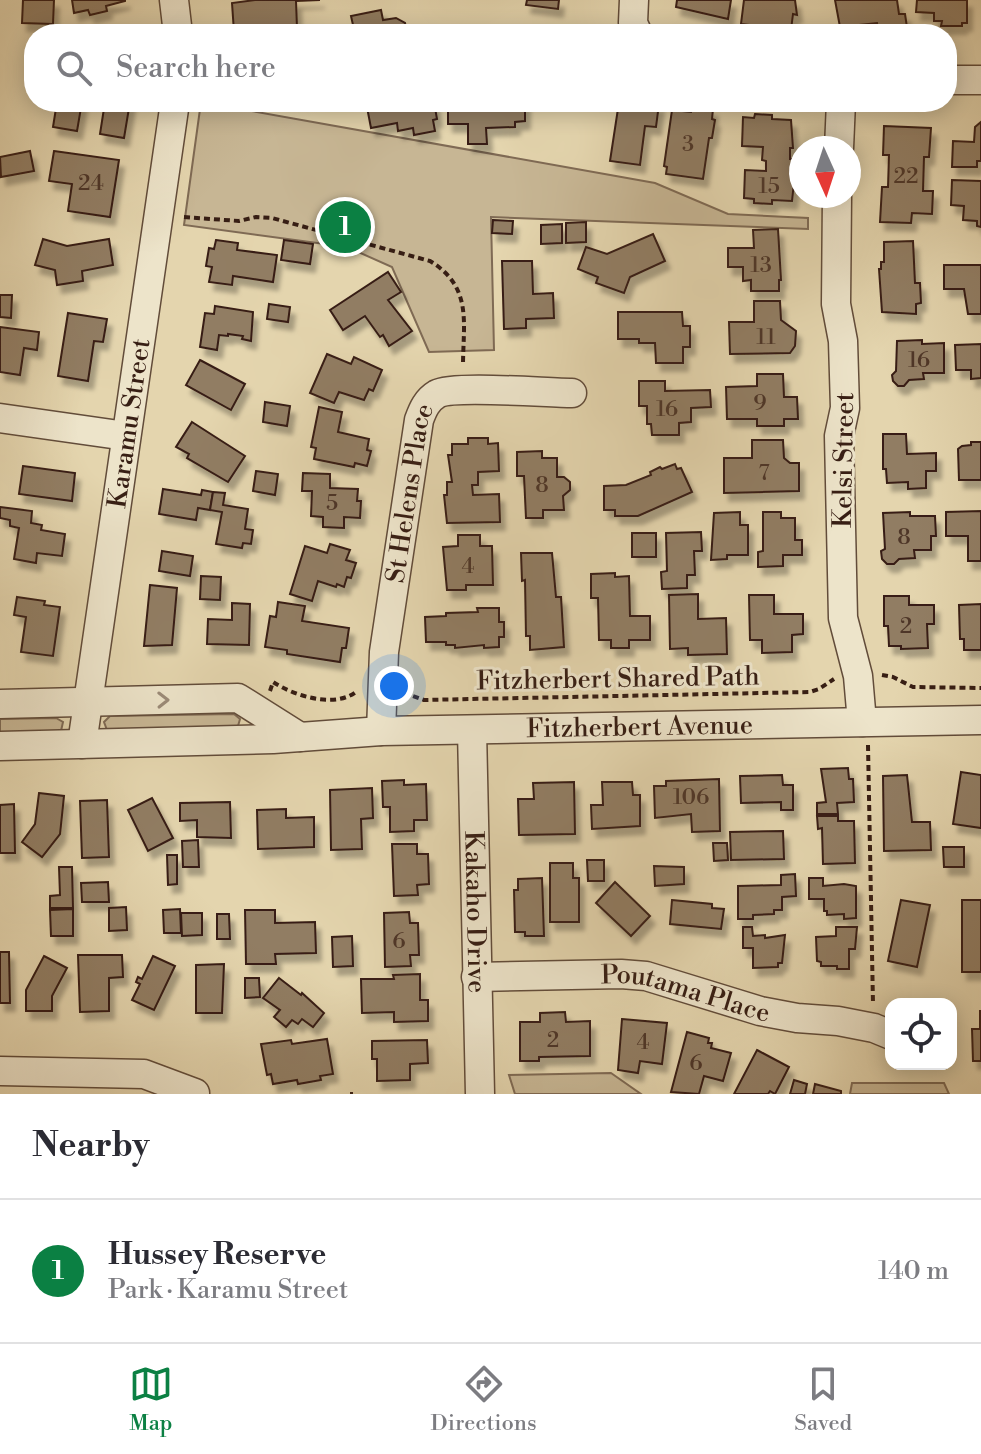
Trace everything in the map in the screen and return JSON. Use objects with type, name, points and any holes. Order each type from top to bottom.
[{"type":"street","points":[[174,0],[177,24]]},
{"type":"street","points":[[633,24],[634,0]]},
{"type":"street","points":[[957,80],[981,80]]},
{"type":"street","name":"Karamu Street","points":[[82,744],[173,112]]},
{"type":"street","points":[[840,136],[841,112]]},
{"type":"street","name":"Kelsi Street","points":[[837,208],[836,304],[843,341],[845,408],[839,436],[843,618],[858,676],[864,722]]},
{"type":"street","name":"St Helens Place","points":[[381,731],[384,652],[419,420],[426,403],[440,392],[572,393]]},
{"type":"street","points":[[0,418],[126,436]]},
{"type":"street","points":[[0,704],[238,698],[300,737]]},
{"type":"street","name":"Fitzherbert Avenue","points":[[0,746],[300,737],[381,731],[981,720]]},
{"type":"street","name":"Kakaho Drive","points":[[472,730],[480,1094]]},
{"type":"street","name":"Poutama Place","points":[[476,977],[646,976],[760,1011],[882,1031]]},
{"type":"street","points":[[0,1071],[144,1074],[195,1093]]},
{"type":"path","points":[[158,213],[200,220],[272,218],[430,261],[444,270],[462,297],[462,391]]},
{"type":"path","points":[[872,675],[893,677],[913,687],[981,688]]},
{"type":"path","name":"Fitzherbert Shared Path","points":[[403,683],[413,696],[424,700],[810,692],[838,677]]},
{"type":"path","points":[[269,695],[273,682],[282,689],[305,696],[341,699],[353,695],[362,683]]},
{"type":"path","points":[[864,722],[882,1031]]},
{"type":"shaded area","points":[[200,112],[257,112],[655,183],[728,214],[808,218],[808,229],[491,217],[494,350],[429,352],[392,267],[347,247],[184,225]]},
{"type":"shaded area","points":[[234,714],[240,719],[238,726],[107,730],[104,722],[110,716]]},
{"type":"shaded area","points":[[56,718],[63,722],[61,731],[0,734],[0,719]]},
{"type":"shaded area","points":[[611,1073],[641,1094],[515,1094],[509,1075]]},
{"type":"shaded area","points":[[852,1083],[944,1083],[949,1094],[850,1094]]},
{"type":"building","points":[[23,0],[54,0],[53,24],[22,23]]},
{"type":"building","points":[[72,0],[125,1],[106,6],[107,11],[90,15],[88,10],[74,13]]},
{"type":"building","points":[[320,0],[296,1],[297,24],[233,24],[232,3]]},
{"type":"building","points":[[527,0],[559,0],[558,9],[526,5]]},
{"type":"building","points":[[677,0],[731,0],[728,19],[676,7]]},
{"type":"building","points":[[744,0],[795,0],[797,15],[793,14],[792,24],[741,24]]},
{"type":"building","points":[[835,0],[897,0],[899,14],[905,14],[906,24],[877,23],[839,24]]},
{"type":"building","points":[[917,0],[967,0],[967,23],[962,23],[962,26],[934,21],[934,13],[916,12]]},
{"type":"building","points":[[381,10],[383,20],[396,18],[405,24],[353,24],[351,16]]},
{"type":"building","points":[[55,112],[80,112],[77,131],[53,127]]},
{"type":"building","points":[[103,112],[128,112],[124,138],[100,134]]},
{"type":"building","points":[[368,112],[436,112],[437,119],[433,120],[435,131],[414,135],[413,128],[398,131],[397,123],[371,128]]},
{"type":"building","points":[[448,112],[525,112],[525,121],[515,122],[515,127],[486,128],[487,144],[468,144],[468,124],[448,124]]},
{"type":"building","points":[[617,112],[658,112],[656,127],[645,126],[640,165],[610,161]]},
{"type":"building","points":[[672,112],[713,112],[712,119],[715,120],[703,179],[666,174],[667,167],[664,166]]},
{"type":"building","points":[[755,114],[791,120],[789,201],[754,203],[754,199],[744,198],[745,170],[766,171],[766,161],[762,160],[763,147],[742,146],[743,117],[754,118]]},
{"type":"building","points":[[981,122],[981,161],[977,161],[977,167],[952,167],[953,141],[974,142],[975,127]]},
{"type":"building","points":[[884,126],[931,128],[929,157],[924,157],[923,191],[933,191],[932,214],[912,213],[911,223],[880,222],[882,187],[888,187],[889,155],[883,155]]},
{"type":"building","points":[[30,151],[34,171],[1,177],[0,157]]},
{"type":"building","points":[[54,151],[119,160],[110,217],[68,211],[72,184],[49,181]]},
{"type":"building","points":[[952,180],[981,181],[981,227],[977,226],[977,221],[963,220],[964,206],[951,205]]},
{"type":"building","points":[[493,220],[513,221],[512,234],[492,233]]},
{"type":"building","points":[[586,222],[586,242],[566,243],[566,223]]},
{"type":"building","points":[[562,224],[562,243],[541,244],[541,225]]},
{"type":"building","points":[[778,229],[779,291],[751,291],[751,280],[743,281],[743,267],[728,267],[728,248],[754,248],[753,230]]},
{"type":"building","points":[[653,234],[665,261],[630,277],[624,293],[596,283],[598,277],[578,269],[586,247],[607,254]]},
{"type":"building","points":[[43,239],[67,246],[109,239],[113,265],[82,271],[83,281],[57,285],[55,270],[35,265]]},
{"type":"building","points":[[216,240],[238,243],[237,250],[277,255],[273,282],[233,276],[232,285],[209,282],[212,267],[206,266],[209,248],[214,249]]},
{"type":"building","points":[[284,240],[313,244],[310,264],[281,260]]},
{"type":"building","points":[[913,241],[915,283],[920,283],[921,303],[916,304],[916,314],[882,312],[879,269],[881,262],[884,262],[884,242]]},
{"type":"building","points":[[502,261],[532,261],[533,294],[553,293],[554,318],[526,319],[526,328],[504,329]]},
{"type":"building","points":[[944,265],[981,265],[981,314],[968,314],[964,289],[944,289]]},
{"type":"building","points":[[388,272],[401,292],[388,300],[412,331],[389,346],[365,316],[343,330],[330,310]]},
{"type":"building","points":[[0,295],[12,295],[11,318],[0,317]]},
{"type":"building","points":[[754,301],[780,301],[781,320],[796,331],[795,346],[790,353],[730,354],[729,322],[754,322]]},
{"type":"building","points":[[269,304],[290,307],[288,322],[267,319]]},
{"type":"building","points":[[215,306],[253,312],[251,341],[242,339],[243,336],[219,335],[217,350],[200,347],[205,313],[214,314]]},
{"type":"building","points":[[618,312],[682,312],[683,326],[690,326],[690,347],[683,347],[683,363],[656,363],[655,343],[618,339]]},
{"type":"building","points":[[68,313],[107,319],[103,342],[94,341],[88,381],[58,376]]},
{"type":"building","points":[[0,327],[39,332],[37,350],[24,348],[20,375],[0,372]]},
{"type":"building","points":[[922,340],[922,344],[944,343],[944,373],[923,373],[924,379],[909,380],[904,386],[898,386],[892,375],[896,371],[897,341]]},
{"type":"building","points":[[981,344],[981,378],[971,379],[971,370],[956,370],[955,345]]},
{"type":"building","points":[[327,354],[351,364],[354,357],[382,370],[373,391],[369,389],[364,400],[339,392],[334,403],[310,393]]},
{"type":"building","points":[[200,360],[245,384],[231,410],[186,385]]},
{"type":"building","points":[[757,374],[783,374],[784,397],[797,397],[798,419],[784,419],[784,426],[757,426],[757,419],[727,419],[726,387],[757,386]]},
{"type":"building","points":[[639,381],[665,381],[665,391],[710,390],[711,407],[691,408],[691,422],[679,423],[679,435],[652,435],[651,424],[647,424],[647,406],[639,406]]},
{"type":"building","points":[[265,402],[290,406],[287,426],[263,422]]},
{"type":"building","points":[[319,407],[342,412],[338,432],[369,439],[367,450],[371,451],[367,466],[355,463],[354,467],[314,459],[316,448],[311,447]]},
{"type":"building","points":[[192,422],[245,456],[228,482],[187,458],[189,454],[176,447]]},
{"type":"building","points":[[883,434],[906,434],[907,454],[936,453],[936,471],[926,471],[926,488],[908,489],[908,482],[887,483],[886,469],[883,469]]},
{"type":"building","points":[[468,438],[488,438],[488,444],[498,443],[499,471],[478,472],[478,485],[472,485],[473,495],[499,494],[500,522],[447,523],[444,495],[447,495],[447,482],[452,482],[448,455],[452,455],[452,444],[468,444]]},
{"type":"building","points":[[752,440],[783,440],[784,458],[790,463],[799,463],[799,491],[724,493],[724,458],[752,458]]},
{"type":"building","points":[[971,442],[981,442],[981,480],[959,480],[958,449],[971,445]]},
{"type":"building","points":[[542,451],[542,458],[557,458],[557,477],[564,477],[570,482],[570,490],[563,496],[564,510],[543,510],[543,518],[526,518],[524,476],[517,476],[517,452]]},
{"type":"building","points":[[675,464],[677,469],[681,468],[692,492],[638,516],[615,516],[615,510],[604,510],[604,486],[626,485],[651,475],[650,472],[660,467]]},
{"type":"building","points":[[23,466],[75,473],[72,501],[19,494]]},
{"type":"building","points":[[256,471],[278,474],[275,495],[253,491]]},
{"type":"building","points":[[303,473],[330,474],[330,488],[358,489],[360,518],[344,517],[344,528],[323,527],[323,517],[311,516],[312,491],[302,491]]},
{"type":"building","points":[[163,489],[201,495],[202,490],[213,492],[210,510],[198,508],[196,520],[159,514]]},
{"type":"building","points":[[213,492],[225,493],[223,505],[248,509],[245,529],[253,530],[251,544],[243,543],[242,548],[216,544],[222,512],[210,510]]},
{"type":"building","points":[[0,507],[32,511],[31,523],[42,525],[41,530],[65,534],[62,556],[37,553],[36,563],[14,559],[19,528],[10,526],[10,520],[0,518]]},
{"type":"building","points":[[981,511],[981,561],[968,561],[968,536],[946,536],[946,512]]},
{"type":"building","points":[[740,512],[740,525],[748,525],[748,555],[727,555],[727,559],[711,560],[714,513]]},
{"type":"building","points":[[763,512],[781,512],[781,518],[795,518],[795,540],[802,540],[802,555],[783,555],[783,566],[758,567],[758,552],[763,551]]},
{"type":"building","points":[[910,512],[910,516],[935,516],[936,536],[931,536],[931,550],[914,550],[915,558],[887,564],[882,559],[881,551],[885,549],[883,513]]},
{"type":"building","points":[[701,532],[702,551],[694,551],[695,575],[687,575],[687,588],[662,589],[661,572],[667,571],[666,533]]},
{"type":"building","points":[[632,533],[656,533],[656,557],[632,557]]},
{"type":"building","points":[[458,535],[480,535],[480,546],[492,546],[493,585],[466,585],[466,590],[447,590],[443,547],[458,546]]},
{"type":"building","points":[[330,544],[350,550],[346,560],[356,563],[344,587],[318,581],[312,601],[290,594],[305,546],[327,553]]},
{"type":"building","points":[[162,551],[193,556],[190,576],[159,571]]},
{"type":"building","points":[[521,553],[552,553],[556,597],[561,597],[564,647],[530,650],[530,636],[526,636]]},
{"type":"building","points":[[615,573],[615,577],[629,576],[630,616],[650,616],[650,640],[629,640],[629,648],[611,648],[611,640],[599,640],[598,598],[591,598],[591,574]]},
{"type":"building","points":[[201,576],[221,577],[220,600],[200,599]]},
{"type":"building","points":[[150,585],[177,588],[172,645],[144,646]]},
{"type":"building","points":[[698,594],[698,619],[726,618],[727,654],[688,655],[688,648],[670,649],[669,595]]},
{"type":"building","points":[[749,595],[774,595],[774,614],[803,614],[803,634],[792,635],[792,652],[762,653],[762,640],[750,640]]},
{"type":"building","points":[[884,596],[909,596],[909,605],[934,605],[934,624],[927,624],[928,648],[889,646],[888,626],[884,626]]},
{"type":"building","points":[[17,597],[45,601],[44,605],[60,607],[53,656],[21,652],[26,617],[14,615]]},
{"type":"building","points":[[278,602],[305,606],[302,621],[349,628],[340,662],[287,654],[287,650],[265,647],[270,616],[276,617]]},
{"type":"building","points":[[232,603],[250,604],[249,645],[207,644],[208,619],[232,620]]},
{"type":"building","points":[[981,604],[981,650],[964,650],[964,639],[960,639],[959,605]]},
{"type":"building","points":[[477,608],[499,608],[499,622],[504,622],[504,637],[499,637],[499,647],[455,648],[455,645],[446,645],[446,642],[426,642],[425,617],[478,612]]},
{"type":"building","points":[[848,768],[849,779],[853,779],[854,802],[837,803],[838,814],[817,814],[817,803],[826,802],[821,769]]},
{"type":"building","points":[[961,772],[981,775],[981,828],[953,824]]},
{"type":"building","points":[[782,775],[783,785],[793,785],[793,810],[781,810],[781,802],[741,803],[740,776]]},
{"type":"building","points":[[907,775],[912,822],[930,822],[931,850],[884,851],[883,776]]},
{"type":"building","points":[[719,779],[720,831],[692,832],[691,814],[655,818],[654,786],[666,786],[666,781]]},
{"type":"building","points":[[404,780],[404,785],[426,784],[427,820],[414,820],[414,831],[390,832],[390,807],[383,807],[382,781]]},
{"type":"building","points":[[574,782],[575,834],[519,835],[518,799],[534,799],[533,783]]},
{"type":"building","points":[[602,782],[632,782],[633,795],[640,795],[640,826],[592,829],[591,805],[603,805]]},
{"type":"building","points":[[372,788],[373,818],[361,819],[362,849],[331,850],[330,790]]},
{"type":"building","points":[[39,793],[64,796],[60,834],[42,857],[22,842],[35,824]]},
{"type":"building","points":[[152,798],[173,838],[148,851],[128,810]]},
{"type":"building","points":[[107,800],[109,857],[82,858],[80,801]]},
{"type":"building","points":[[230,802],[231,838],[197,837],[197,820],[180,821],[180,803]]},
{"type":"building","points":[[14,804],[15,853],[0,853],[0,805]]},
{"type":"building","points":[[286,809],[286,818],[314,817],[314,847],[258,849],[257,810]]},
{"type":"building","points":[[817,816],[838,816],[838,821],[854,821],[855,863],[823,864],[822,828],[818,829]]},
{"type":"building","points":[[783,831],[784,859],[731,860],[730,832]]},
{"type":"building","points":[[198,840],[199,867],[183,867],[182,841]]},
{"type":"building","points":[[713,843],[727,843],[728,860],[714,861]]},
{"type":"building","points":[[392,844],[417,844],[417,854],[428,854],[429,884],[417,885],[418,895],[394,896]]},
{"type":"building","points":[[943,847],[964,847],[964,867],[944,867]]},
{"type":"building","points":[[167,855],[177,855],[177,884],[168,885]]},
{"type":"building","points":[[587,860],[604,860],[604,881],[588,881]]},
{"type":"building","points":[[550,863],[573,863],[573,878],[579,878],[579,922],[550,922]]},
{"type":"building","points":[[654,866],[684,867],[684,884],[655,886]]},
{"type":"building","points":[[59,867],[72,867],[73,908],[50,908],[50,896],[60,895]]},
{"type":"building","points":[[795,874],[796,896],[782,897],[782,910],[774,910],[774,914],[753,915],[753,919],[738,919],[738,886],[781,885],[781,875]]},
{"type":"building","points":[[542,878],[544,936],[525,936],[525,932],[515,932],[514,890],[518,890],[518,879]]},
{"type":"building","points":[[809,878],[823,878],[823,886],[856,886],[856,918],[844,919],[844,914],[827,915],[824,899],[809,899]]},
{"type":"building","points":[[108,882],[109,902],[82,902],[81,883]]},
{"type":"building","points":[[615,882],[650,916],[631,936],[596,903]]},
{"type":"building","points":[[672,900],[712,904],[712,908],[724,909],[721,929],[670,924]]},
{"type":"building","points":[[901,900],[930,905],[917,967],[888,961]]},
{"type":"building","points":[[962,900],[981,900],[981,972],[962,972]]},
{"type":"building","points":[[126,907],[127,930],[109,931],[109,908]]},
{"type":"building","points":[[73,909],[73,936],[51,936],[50,910]]},
{"type":"building","points":[[180,909],[181,933],[164,933],[163,910]]},
{"type":"building","points":[[245,910],[275,910],[275,923],[315,922],[316,953],[275,954],[276,964],[246,964]]},
{"type":"building","points":[[409,912],[410,923],[418,923],[419,955],[410,955],[411,966],[385,967],[384,913]]},
{"type":"building","points":[[181,913],[202,913],[202,935],[182,936]]},
{"type":"building","points":[[217,914],[229,914],[230,939],[217,939]]},
{"type":"building","points":[[743,927],[752,927],[753,936],[785,935],[782,963],[778,963],[778,967],[753,968],[753,948],[743,948]]},
{"type":"building","points":[[836,927],[857,927],[855,949],[849,949],[849,969],[821,966],[821,962],[817,961],[816,937],[836,936]]},
{"type":"building","points":[[352,936],[353,966],[333,967],[332,937]]},
{"type":"building","points":[[0,952],[9,952],[10,1003],[0,1003]]},
{"type":"building","points":[[78,955],[122,955],[123,977],[109,978],[109,1011],[80,1012]]},
{"type":"building","points":[[44,956],[67,968],[52,996],[52,1011],[26,1011],[26,990]]},
{"type":"building","points":[[153,956],[175,966],[154,1010],[132,1000],[140,984],[136,982],[138,977],[142,979]]},
{"type":"building","points":[[224,964],[222,1013],[196,1013],[196,965]]},
{"type":"building","points":[[420,974],[420,1000],[428,1000],[428,1021],[394,1022],[394,1012],[362,1013],[361,979],[394,979],[393,975]]},
{"type":"building","points":[[245,978],[259,978],[260,997],[245,998]]},
{"type":"building","points":[[279,978],[324,1013],[313,1027],[302,1019],[298,1024],[292,1020],[286,1027],[274,1017],[280,1010],[263,998]]},
{"type":"building","points":[[980,1011],[981,1061],[973,1061],[972,1029],[980,1029]]},
{"type":"building","points":[[565,1012],[566,1022],[590,1021],[590,1056],[539,1057],[539,1061],[520,1061],[520,1022],[540,1022],[540,1013]]},
{"type":"building","points":[[622,1019],[667,1023],[662,1064],[640,1061],[638,1073],[618,1070]]},
{"type":"building","points":[[687,1032],[709,1038],[711,1048],[731,1053],[723,1081],[704,1076],[699,1094],[671,1092]]},
{"type":"building","points":[[327,1039],[333,1074],[320,1076],[321,1080],[298,1084],[297,1080],[273,1084],[271,1074],[267,1075],[261,1044]]},
{"type":"building","points":[[427,1040],[428,1063],[410,1064],[410,1080],[377,1081],[377,1059],[372,1059],[372,1041]]},
{"type":"building","points":[[757,1050],[789,1067],[775,1094],[770,1091],[768,1094],[734,1094]]},
{"type":"building","points":[[794,1080],[807,1084],[805,1094],[790,1094]]},
{"type":"building","points":[[815,1084],[841,1091],[841,1094],[813,1094]]},
{"type":"place","name":"Hussey Reserve","points":[[345,227]]}]
